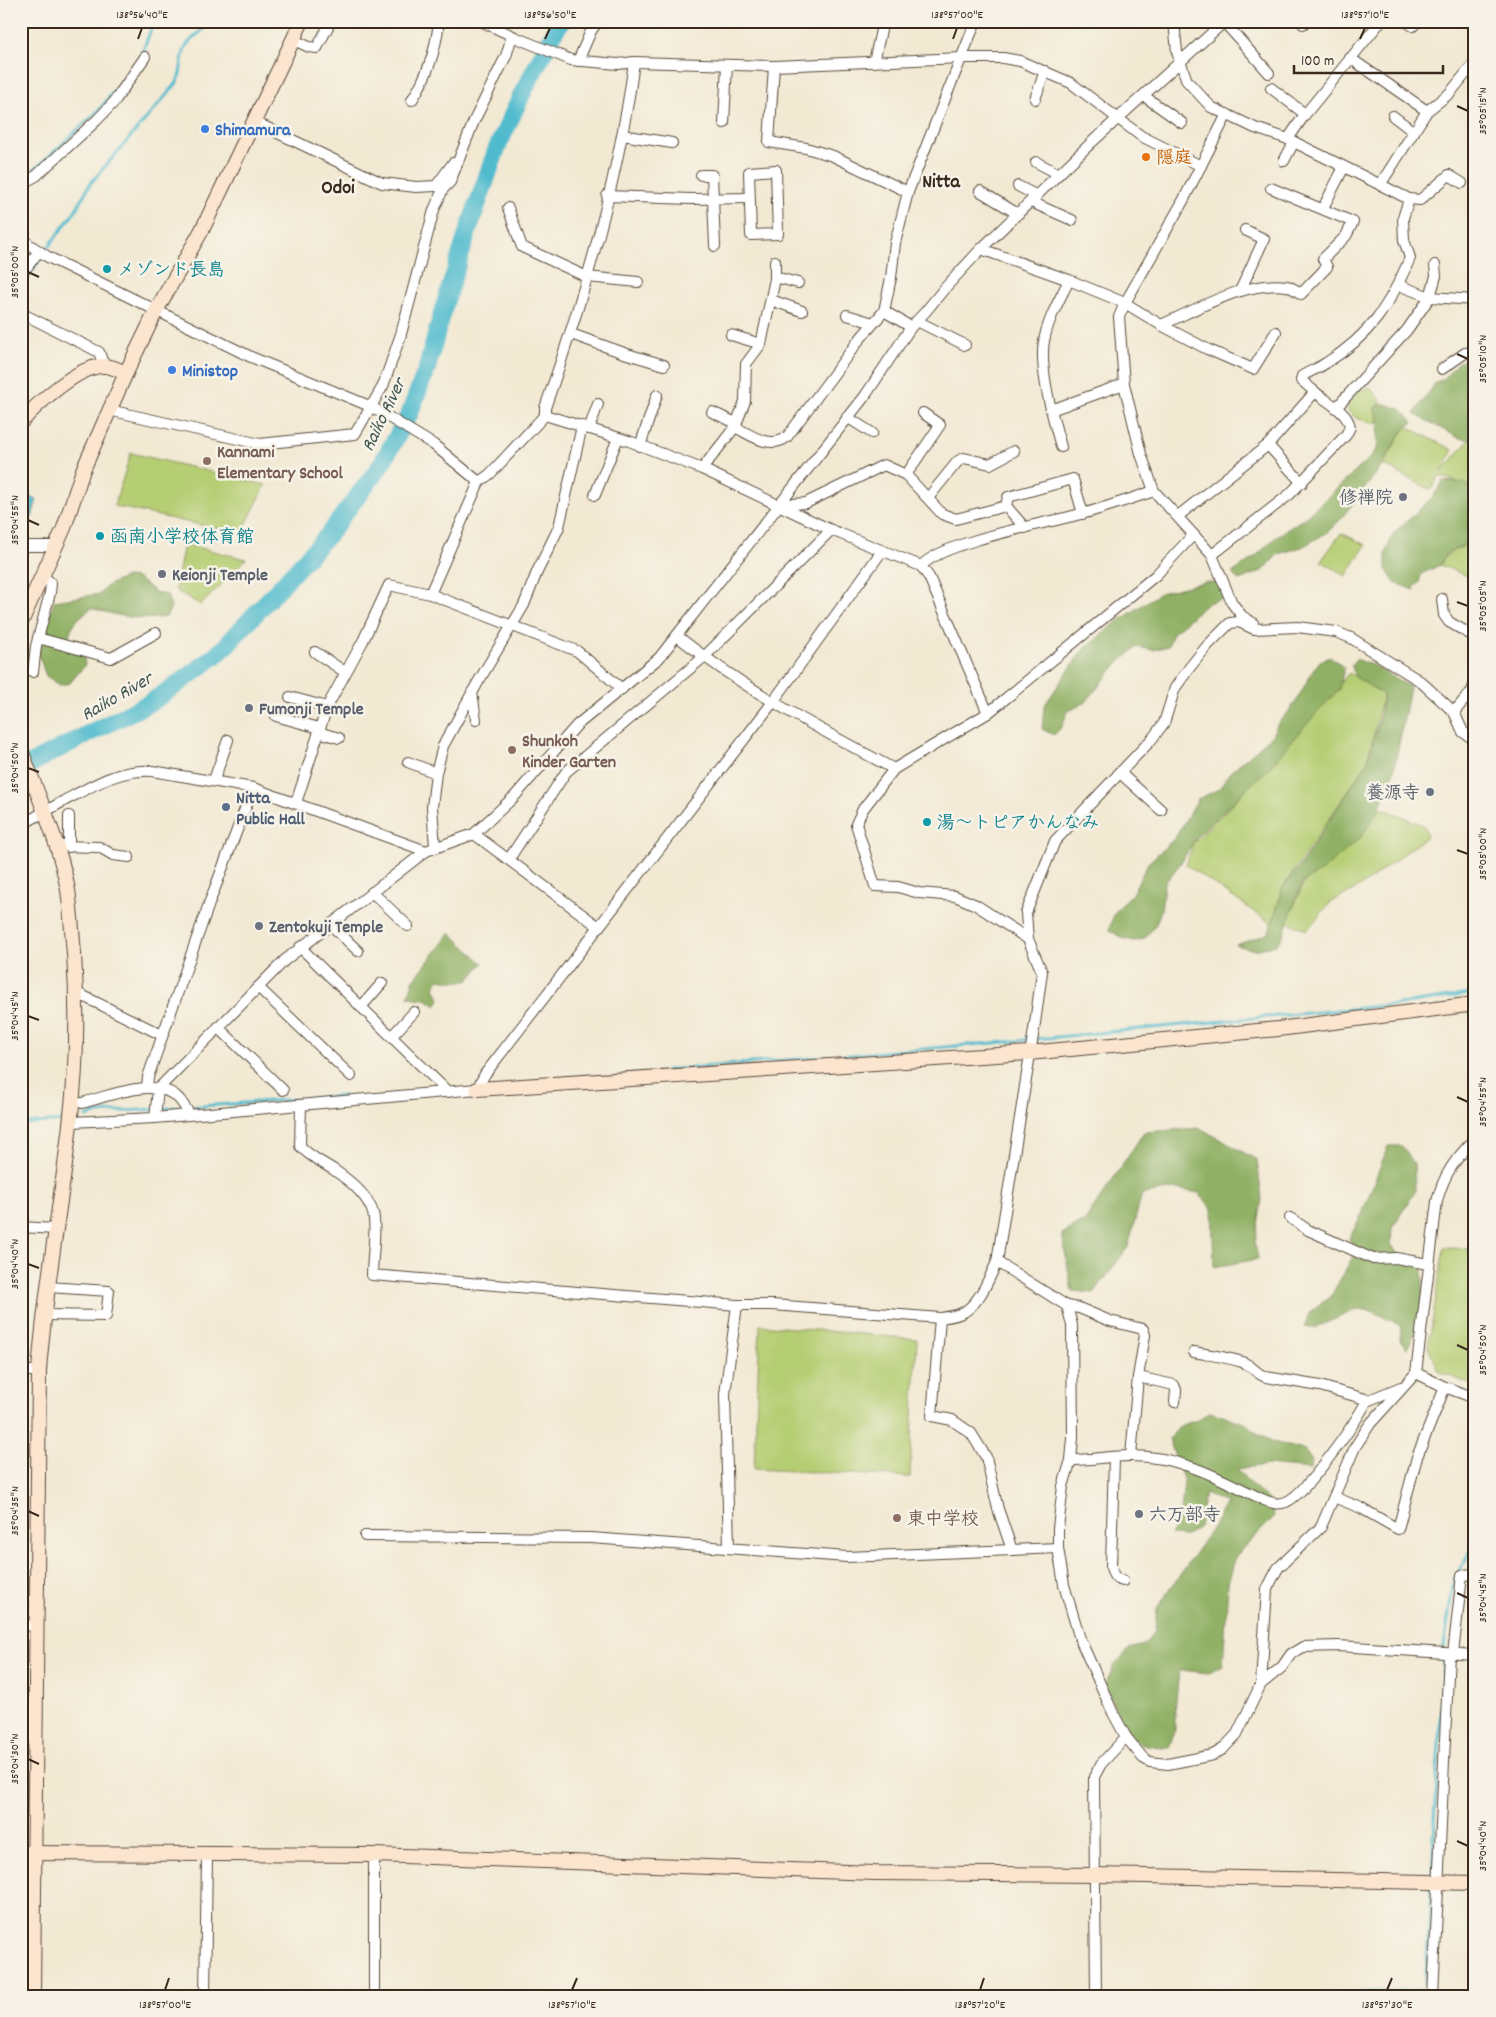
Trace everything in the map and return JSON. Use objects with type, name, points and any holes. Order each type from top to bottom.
[{"type":"street","points":[[21,622],[64,528],[83,470],[126,373],[157,309],[202,230],[302,21]]},
{"type":"street","points":[[294,40],[309,47],[317,48],[331,21]]},
{"type":"street","points":[[412,100],[422,84],[431,58],[439,21]]},
{"type":"street","points":[[481,21],[503,26],[514,37],[574,60],[618,64],[634,62],[774,66],[962,58],[1003,58],[1020,61],[1071,83],[1141,136],[1200,166]]},
{"type":"street","points":[[574,60],[598,21]]},
{"type":"street","points":[[874,62],[883,21]]},
{"type":"street","points":[[712,412],[771,444],[780,442],[787,437],[858,340],[884,310],[891,278],[895,243],[908,192],[976,21]]},
{"type":"street","points":[[1174,21],[1176,46],[1180,64],[1187,81],[1211,107],[1255,128],[1290,141],[1409,199],[1420,200],[1449,175],[1462,183]]},
{"type":"street","points":[[1284,160],[1290,141],[1305,114],[1381,21]]},
{"type":"street","points":[[1406,21],[1413,26],[1418,21]]},
{"type":"street","points":[[155,1118],[158,1088],[300,947],[431,849],[474,834],[514,797],[568,734],[659,658],[865,396],[914,324],[982,249],[1060,174],[1224,22],[1269,73]]},
{"type":"street","points":[[109,410],[260,444],[355,434],[383,386],[401,334],[434,210],[443,189],[450,182],[461,152],[514,37]]},
{"type":"street","points":[[21,184],[36,176],[97,120],[114,102],[146,58]]},
{"type":"street","points":[[1350,58],[1427,111]]},
{"type":"street","points":[[430,594],[480,482],[490,474],[544,415],[571,334],[608,196],[628,109],[634,62]]},
{"type":"street","points":[[1380,185],[1427,111],[1450,93],[1475,62]]},
{"type":"street","points":[[724,123],[727,65]]},
{"type":"street","points":[[774,66],[769,142],[806,148],[833,156],[908,192]]},
{"type":"street","points":[[1035,99],[1045,71]]},
{"type":"street","points":[[1270,88],[1305,114]]},
{"type":"street","points":[[1144,96],[1182,123]]},
{"type":"street","points":[[1227,114],[1183,201],[1119,317],[1124,384],[1142,454],[1154,491],[1212,555],[1232,603],[1242,616],[1259,628]]},
{"type":"street","points":[[1393,116],[1414,132]]},
{"type":"street","points":[[255,122],[382,183],[436,186],[461,152]]},
{"type":"street","points":[[622,136],[672,143]]},
{"type":"street","points":[[1036,162],[1060,174]]},
{"type":"street","points":[[1323,208],[1344,167]]},
{"type":"street","points":[[776,170],[778,234],[751,236],[749,198],[749,172],[776,170]]},
{"type":"street","points":[[701,175],[712,175],[715,246]]},
{"type":"street","points":[[1018,186],[1034,199],[1072,220]]},
{"type":"street","points":[[1161,325],[1240,291],[1264,287],[1289,286],[1301,294],[1327,267],[1323,259],[1346,236],[1353,222],[1271,188]]},
{"type":"street","points":[[980,191],[1018,214]]},
{"type":"street","points":[[608,196],[713,199],[749,198]]},
{"type":"street","points":[[1212,555],[1302,483],[1346,435],[1350,427],[1348,420],[1301,380],[1302,376],[1325,364],[1346,349],[1373,325],[1398,285],[1410,258],[1404,240],[1402,218],[1409,199]]},
{"type":"street","points":[[508,208],[522,247],[587,276],[638,282]]},
{"type":"street","points":[[1240,291],[1264,239],[1245,230]]},
{"type":"street","points":[[21,239],[39,251],[252,357],[372,407],[425,439],[480,482]]},
{"type":"street","points":[[982,249],[1069,280],[1126,303],[1161,325],[1207,349],[1253,369],[1276,332]]},
{"type":"street","points":[[21,275],[39,251]]},
{"type":"street","points":[[702,469],[735,425],[745,401],[746,364],[761,344],[771,300],[776,261]]},
{"type":"street","points":[[1336,408],[1407,330],[1430,297],[1436,276],[1435,264]]},
{"type":"street","points":[[775,277],[798,283]]},
{"type":"street","points":[[1061,447],[1051,410],[1043,356],[1044,340],[1069,280]]},
{"type":"street","points":[[1398,285],[1430,297],[1475,300]]},
{"type":"street","points":[[771,300],[802,311]]},
{"type":"street","points":[[884,310],[965,345]]},
{"type":"street","points":[[21,313],[99,352],[104,366]]},
{"type":"street","points":[[847,315],[873,323]]},
{"type":"street","points":[[571,334],[664,365]]},
{"type":"street","points":[[732,335],[761,344]]},
{"type":"street","points":[[1442,368],[1465,353],[1475,352]]},
{"type":"street","points":[[21,422],[72,378],[94,367],[104,366],[126,373]]},
{"type":"street","points":[[1051,410],[1124,384]]},
{"type":"street","points":[[1178,516],[1268,445],[1315,392]]},
{"type":"street","points":[[640,446],[658,395]]},
{"type":"street","points":[[431,849],[432,807],[436,773],[443,746],[472,692],[530,594],[537,572],[559,527],[585,427],[598,404]]},
{"type":"street","points":[[906,475],[940,425],[923,413]]},
{"type":"street","points":[[544,415],[618,438],[702,469],[777,506],[921,566],[929,577],[988,713]]},
{"type":"street","points":[[848,417],[872,433]]},
{"type":"street","points":[[595,495],[618,438]]},
{"type":"street","points":[[1268,445],[1302,483]]},
{"type":"street","points":[[928,498],[958,461],[964,458],[990,464],[1014,451]]},
{"type":"street","points":[[777,506],[806,502],[884,465],[906,475],[942,514],[956,519],[1006,506]]},
{"type":"street","points":[[1006,506],[1008,498],[1073,479],[1083,514]]},
{"type":"street","points":[[921,566],[934,556],[954,548],[1083,514],[1154,491]]},
{"type":"street","points":[[1006,506],[1024,528]]},
{"type":"street","points":[[509,859],[566,772],[704,657],[832,530]]},
{"type":"street","points":[[1028,939],[976,905],[955,896],[920,892],[898,887],[876,886],[856,824],[864,809],[894,769],[988,713],[1156,575],[1193,535]]},
{"type":"street","points":[[21,546],[56,546]]},
{"type":"street","points":[[478,1089],[485,1074],[773,702],[882,551]]},
{"type":"street","points":[[33,672],[38,638],[50,593],[51,583],[43,576]]},
{"type":"street","points":[[296,803],[327,707],[363,641],[388,586],[392,584],[430,594],[577,652],[622,689]]},
{"type":"street","points":[[1442,599],[1444,615],[1449,622],[1475,637]]},
{"type":"street","points":[[301,1105],[300,1146],[308,1156],[335,1171],[352,1185],[368,1203],[374,1215],[372,1275],[737,1305],[773,1305],[940,1318],[962,1313],[981,1295],[997,1262],[1042,972],[1028,939],[1026,914],[1054,841],[1152,739],[1164,723],[1175,688],[1207,646],[1230,623],[1239,622],[1254,628],[1297,627],[1336,632],[1351,638],[1420,681],[1454,712],[1463,732],[1475,740]]},
{"type":"street","points":[[38,638],[111,658],[156,633]]},
{"type":"street","points":[[677,636],[704,657],[773,702],[894,769]]},
{"type":"street","points":[[315,652],[346,672]]},
{"type":"street","points":[[1454,712],[1472,691],[1475,682]]},
{"type":"street","points":[[472,692],[476,720]]},
{"type":"street","points":[[290,697],[327,707]]},
{"type":"street","points":[[276,716],[339,738]]},
{"type":"street","points":[[214,780],[228,740]]},
{"type":"street","points":[[21,750],[41,805],[63,846]]},
{"type":"street","points":[[408,762],[436,773]]},
{"type":"street","points":[[21,825],[41,805],[124,772],[152,770],[253,788],[431,849]]},
{"type":"street","points":[[1119,772],[1161,810]]},
{"type":"street","points":[[147,1087],[148,1077],[162,1035],[253,788]]},
{"type":"street","points":[[33,1996],[27,1853],[36,1626],[39,1371],[44,1315],[70,1122],[77,1028],[71,914],[63,846],[69,816]]},
{"type":"street","points":[[474,834],[599,927]]},
{"type":"street","points":[[63,846],[99,848],[113,855],[129,857]]},
{"type":"street","points":[[372,892],[408,926]]},
{"type":"street","points":[[330,924],[358,951]]},
{"type":"street","points":[[300,947],[448,1092]]},
{"type":"street","points":[[362,1007],[382,982]]},
{"type":"street","points":[[258,987],[350,1076]]},
{"type":"street","points":[[76,993],[162,1035]]},
{"type":"street","points":[[70,1122],[155,1118],[189,1113],[478,1089],[1278,1029],[1475,1004]]},
{"type":"street","points":[[392,1036],[414,1012]]},
{"type":"street","points":[[218,1027],[283,1090]]},
{"type":"street","points":[[82,1103],[147,1087],[158,1088],[168,1091],[180,1099],[189,1113]]},
{"type":"street","points":[[1067,1306],[1072,1325],[1073,1438],[1072,1460],[1063,1486],[1059,1511],[1058,1548],[1064,1586],[1074,1623],[1098,1680],[1126,1737],[1143,1758],[1157,1764],[1168,1764],[1213,1755],[1223,1749],[1237,1734],[1260,1684],[1267,1589],[1278,1568],[1321,1527],[1354,1447],[1362,1435],[1416,1373],[1436,1201],[1442,1182],[1451,1167],[1475,1139]]},
{"type":"street","points":[[1290,1218],[1308,1230],[1373,1259],[1396,1258],[1428,1264]]},
{"type":"street","points":[[21,1226],[56,1229]]},
{"type":"street","points":[[997,1262],[1067,1306],[1079,1308],[1110,1321],[1143,1328],[1145,1335],[1138,1377],[1131,1456]]},
{"type":"street","points":[[44,1315],[106,1316],[108,1290],[48,1287]]},
{"type":"street","points":[[729,1547],[726,1394],[737,1305]]},
{"type":"street","points":[[940,1318],[932,1416],[952,1420],[971,1432],[986,1457],[998,1509],[1012,1550]]},
{"type":"street","points":[[1194,1352],[1244,1362],[1261,1376],[1320,1386],[1367,1400],[1372,1400],[1404,1385]]},
{"type":"street","points":[[21,1371],[39,1371]]},
{"type":"street","points":[[1416,1373],[1445,1387],[1475,1398]]},
{"type":"street","points":[[1138,1377],[1174,1385],[1176,1390],[1175,1402]]},
{"type":"street","points":[[1334,1497],[1361,1508],[1398,1529],[1417,1457],[1445,1387]]},
{"type":"street","points":[[1072,1460],[1131,1456],[1175,1462],[1204,1470],[1264,1500],[1280,1503],[1293,1498],[1312,1478],[1351,1428],[1367,1400]]},
{"type":"street","points":[[1114,1457],[1111,1568],[1112,1575],[1116,1579],[1123,1581]]},
{"type":"street","points":[[365,1536],[591,1538],[847,1556],[1058,1548]]},
{"type":"street","points":[[1433,1996],[1451,1654],[1462,1575],[1475,1574]]},
{"type":"street","points":[[21,1626],[36,1626]]},
{"type":"street","points":[[1260,1684],[1282,1667],[1291,1654],[1303,1647],[1339,1646],[1475,1655]]},
{"type":"street","points":[[1096,1996],[1094,1777],[1101,1764],[1126,1737]]},
{"type":"street","points":[[27,1853],[374,1855],[865,1873],[1096,1875],[1475,1883]]},
{"type":"street","points":[[205,1996],[207,1855]]},
{"type":"street","points":[[374,1855],[374,1996]]},
{"type":"green space","points":[[1475,356],[1475,440],[1459,438],[1414,414],[1436,382],[1444,379],[1457,363]]},
{"type":"green space","points":[[1369,387],[1381,399],[1376,424],[1356,418],[1348,411],[1347,404],[1362,388],[1365,390]]},
{"type":"green space","points":[[1382,403],[1401,409],[1413,422],[1403,430],[1379,470],[1340,520],[1328,532],[1302,547],[1278,554],[1264,570],[1239,580],[1232,573],[1256,556],[1276,537],[1307,516],[1367,461],[1377,449],[1379,420],[1374,409]]},
{"type":"green space","points":[[1406,426],[1453,450],[1441,473],[1470,439],[1475,440],[1475,499],[1468,485],[1439,476],[1431,490],[1383,465]]},
{"type":"green space","points":[[131,453],[266,485],[241,534],[114,506]]},
{"type":"green space","points":[[1443,481],[1465,483],[1475,493],[1475,540],[1447,553],[1440,565],[1421,574],[1419,583],[1414,587],[1415,590],[1395,583],[1386,569],[1386,553],[1393,534],[1433,497]]},
{"type":"green space","points":[[1341,533],[1366,545],[1346,576],[1321,561]]},
{"type":"green space","points":[[1475,540],[1475,579],[1440,565],[1445,556]]},
{"type":"green space","points":[[184,544],[246,559],[201,605],[175,590]]},
{"type":"green space","points":[[127,577],[137,578],[155,592],[167,595],[171,607],[166,617],[129,617],[92,608],[74,624],[68,639],[68,646],[84,657],[85,665],[70,683],[60,685],[46,676],[38,653],[54,601],[100,594],[108,585]]},
{"type":"green space","points":[[1205,582],[1223,583],[1229,596],[1208,603],[1173,633],[1168,646],[1154,650],[1137,647],[1117,664],[1086,702],[1067,712],[1062,727],[1054,735],[1042,729],[1044,706],[1082,651],[1113,625],[1160,593]]},
{"type":"green space","points":[[1331,657],[1344,668],[1339,689],[1272,765],[1198,835],[1180,864],[1164,884],[1161,910],[1156,924],[1144,939],[1134,941],[1122,938],[1109,930],[1115,912],[1132,894],[1148,863],[1175,838],[1198,799],[1219,789],[1230,772],[1271,737],[1278,723],[1290,710],[1320,661]]},
{"type":"green space","points":[[1356,659],[1374,666],[1410,687],[1393,775],[1379,809],[1362,836],[1322,871],[1302,883],[1282,938],[1276,945],[1254,950],[1236,945],[1267,934],[1272,924],[1283,887],[1299,867],[1367,763],[1380,716],[1383,694],[1355,677],[1351,665]]},
{"type":"green space","points":[[1349,673],[1383,694],[1367,763],[1283,887],[1272,924],[1186,865],[1193,843],[1240,796]]},
{"type":"green space","points":[[1380,807],[1425,826],[1427,836],[1363,885],[1331,902],[1307,930],[1287,922],[1304,882],[1361,836]]},
{"type":"green space","points":[[450,933],[483,963],[468,981],[439,979],[434,988],[440,999],[436,1006],[426,999],[408,997],[413,981]]},
{"type":"green space","points":[[1200,1128],[1257,1160],[1262,1199],[1255,1244],[1258,1259],[1214,1267],[1212,1209],[1199,1193],[1176,1189],[1142,1194],[1128,1247],[1094,1293],[1072,1291],[1062,1234],[1085,1221],[1144,1132]]},
{"type":"green space","points":[[1388,1146],[1402,1146],[1414,1164],[1415,1191],[1392,1228],[1391,1244],[1401,1259],[1423,1263],[1423,1297],[1420,1318],[1413,1338],[1407,1348],[1400,1340],[1401,1326],[1372,1311],[1358,1309],[1315,1328],[1304,1326],[1312,1310],[1331,1296],[1356,1251],[1349,1239],[1362,1214]]},
{"type":"green space","points":[[1444,1248],[1475,1249],[1475,1386],[1440,1372],[1428,1347]]},
{"type":"green space","points":[[760,1325],[917,1339],[910,1477],[754,1469]]},
{"type":"green space","points":[[1210,1412],[1245,1423],[1260,1435],[1273,1442],[1304,1450],[1312,1461],[1310,1469],[1267,1465],[1237,1469],[1250,1484],[1272,1503],[1274,1517],[1236,1556],[1228,1583],[1223,1666],[1209,1673],[1179,1670],[1175,1732],[1169,1747],[1160,1747],[1140,1743],[1132,1738],[1117,1712],[1105,1685],[1114,1666],[1129,1649],[1144,1645],[1155,1631],[1157,1608],[1216,1523],[1226,1503],[1205,1493],[1199,1527],[1186,1536],[1171,1535],[1181,1510],[1184,1482],[1169,1439],[1180,1426],[1197,1420]]},
{"type":"water","points":[[21,495],[37,499],[32,518],[21,515]]},
{"type":"waterway","points":[[141,56],[154,21]]},
{"type":"waterway","points":[[21,287],[74,213],[90,184],[176,84],[180,74],[182,59],[189,42],[203,29],[208,21]]},
{"type":"waterway","name":"Raiko River","points":[[21,770],[153,701],[221,651],[328,535],[379,468],[409,415],[427,368],[467,234],[497,148],[522,94],[562,21]]},
{"type":"waterway","points":[[26,177],[99,110],[122,81]]},
{"type":"waterway","points":[[667,1070],[1005,1042],[1411,1003],[1475,993]]},
{"type":"waterway","points":[[188,1107],[344,1096]]},
{"type":"waterway","points":[[86,1117],[98,1113],[182,1107]]},
{"type":"waterway","points":[[21,1124],[66,1121]]},
{"type":"waterway","points":[[1432,1878],[1444,1646],[1454,1580],[1475,1544]]},
{"type":"waterway","points":[[1425,1996],[1431,1887]]},
{"type":"waterway","points":[[1276,1996],[1426,1990]]},
{"type":"place","name":"Shimamura","points":[[205,129]]},
{"type":"place","name":"隠庭","points":[[1146,157]]},
{"type":"place","name":"メゾンド長島","points":[[107,269]]},
{"type":"place","name":"Ministop","points":[[172,370]]},
{"type":"place","name":"Kannami Elementary School","points":[[207,461]]},
{"type":"place","name":"修禅院","points":[[1403,497]]},
{"type":"place","name":"函南小学校体育館","points":[[100,536]]},
{"type":"place","name":"Keionji Temple","points":[[162,574]]},
{"type":"place","name":"Fumonji Temple","points":[[249,708]]},
{"type":"place","name":"Shunkoh Kinder Garten","points":[[512,750]]},
{"type":"place","name":"養源寺","points":[[1430,792]]},
{"type":"place","name":"Nitta Public Hall","points":[[226,807]]},
{"type":"place","name":"湯～トピアかんなみ","points":[[927,822]]},
{"type":"place","name":"Zentokuji Temple","points":[[259,926]]},
{"type":"place","name":"六万部寺","points":[[1139,1514]]},
{"type":"place","name":"東中学校","points":[[897,1518]]},
{"type":"district","name":"Nitta","points":[[941,180]]},
{"type":"district","name":"Odoi","points":[[338,186]]}]
